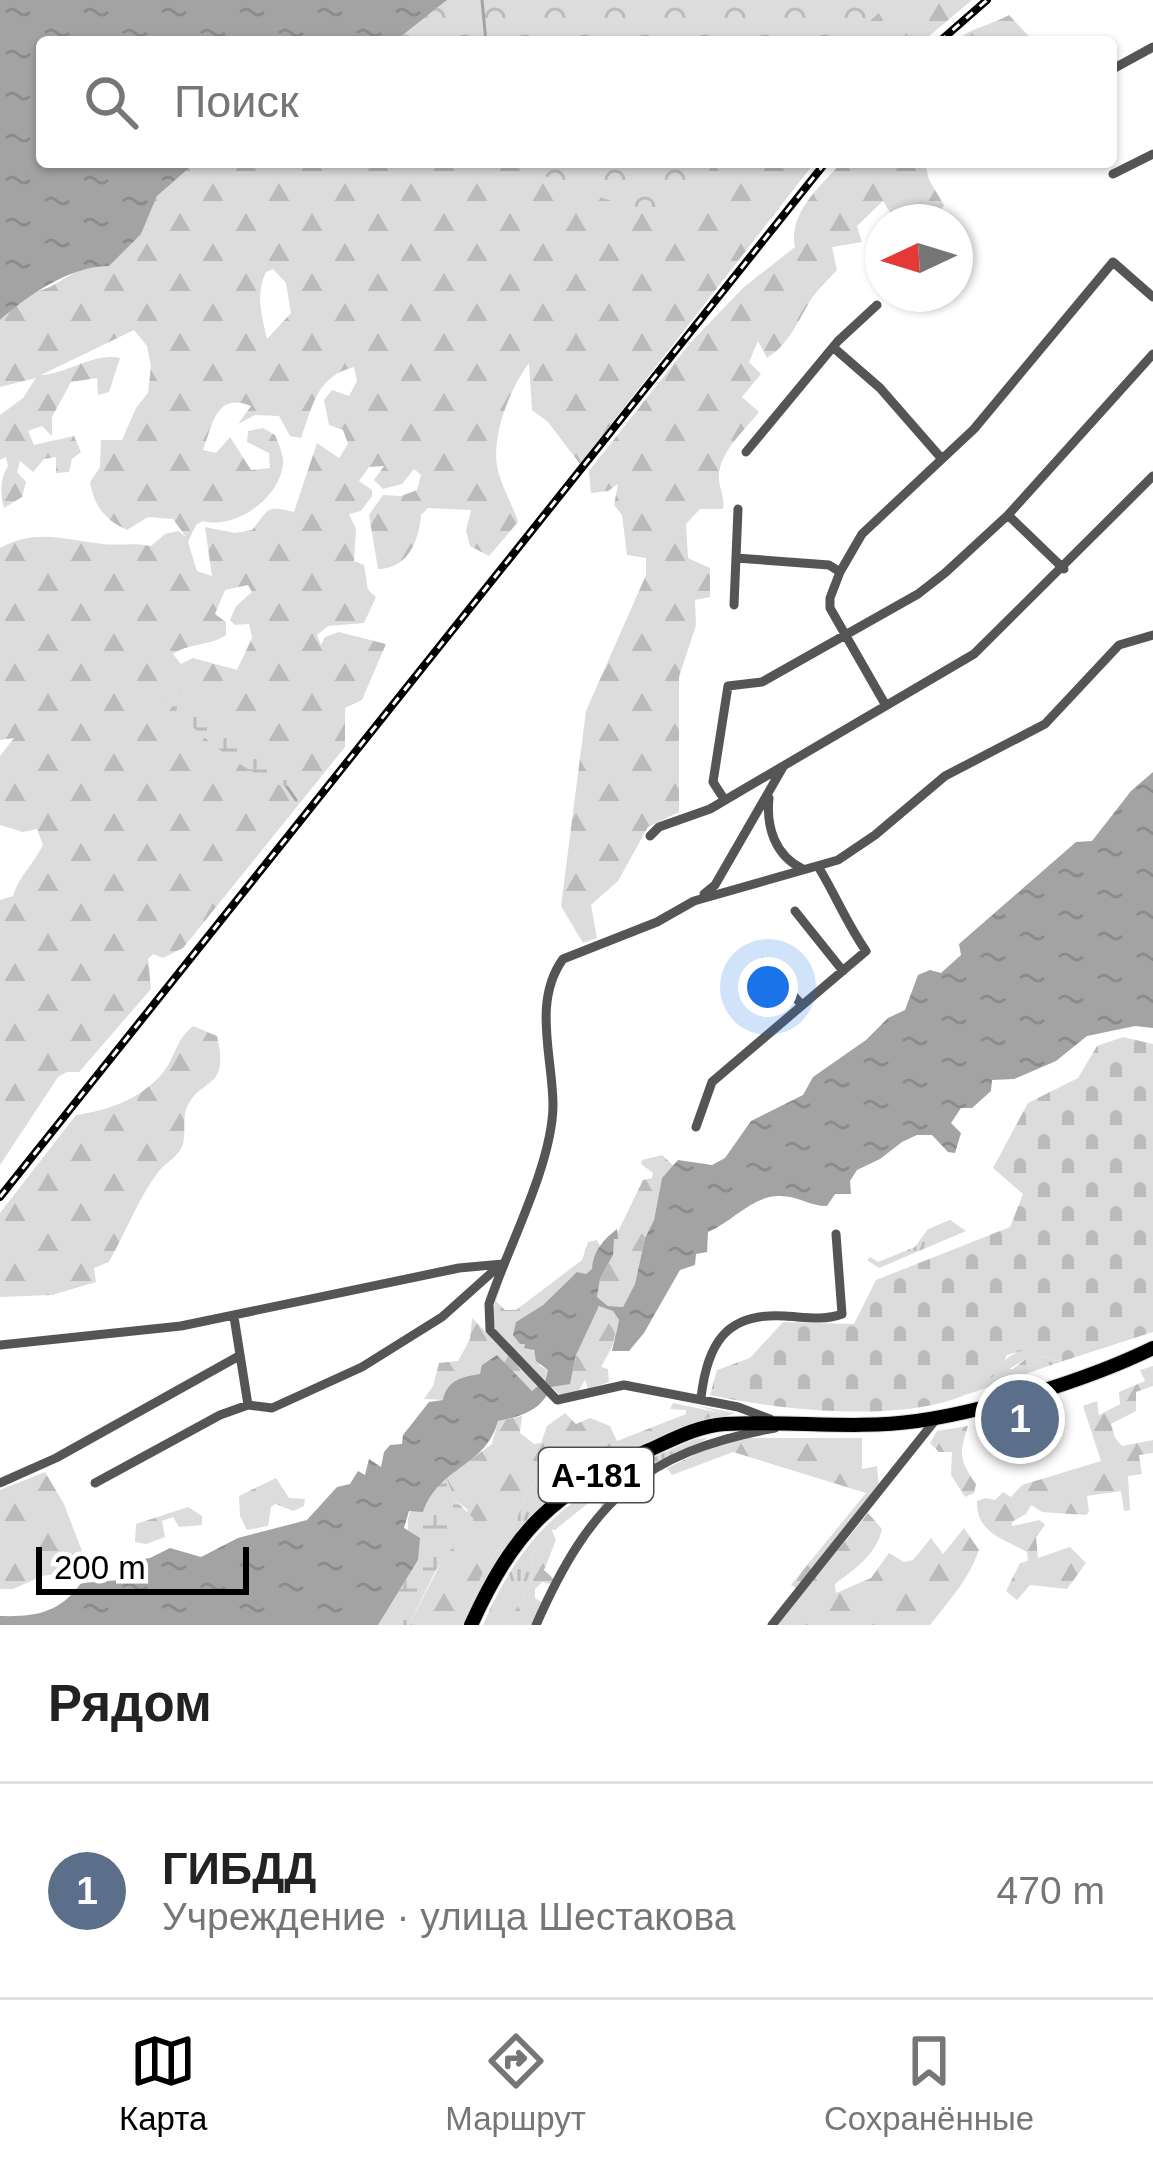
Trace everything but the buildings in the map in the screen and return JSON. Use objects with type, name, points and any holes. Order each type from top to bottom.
[{"type":"main road","name":"А-181","points":[[471,1625],[506,1555],[532,1523],[585,1480],[708,1427],[888,1424],[938,1418],[1048,1386],[1153,1348]]},
{"type":"street","points":[[1117,67],[1153,47]]},
{"type":"street","points":[[1113,174],[1153,154]]},
{"type":"street","points":[[885,704],[830,608],[840,572],[862,534],[993,406],[1113,262],[1153,297]]},
{"type":"street","points":[[746,452],[870,312]]},
{"type":"street","points":[[834,348],[880,388],[942,459]]},
{"type":"street","points":[[724,799],[713,782],[728,686],[762,682],[918,594],[1008,514],[1153,354]]},
{"type":"street","points":[[650,836],[658,827],[710,809],[974,653],[1153,476]]},
{"type":"street","points":[[734,605],[738,509]]},
{"type":"street","points":[[1008,514],[1064,569]]},
{"type":"street","points":[[736,558],[830,565],[840,572]]},
{"type":"street","points":[[694,901],[813,869],[856,849],[945,776],[1045,724],[1118,645],[1153,635]]},
{"type":"street","points":[[787,763],[715,885],[657,922],[562,959],[555,970],[546,1009],[551,1128],[487,1309],[495,1339],[553,1397],[562,1400],[624,1384],[738,1406],[787,1426]]},
{"type":"street","points":[[696,1127],[712,1082],[866,951],[843,917],[839,902],[813,869],[790,862],[772,837],[768,809],[772,784]]},
{"type":"street","points":[[795,910],[843,970]]},
{"type":"street","points":[[763,962],[802,1005]]},
{"type":"street","points":[[700,1398],[711,1348],[736,1325],[767,1315],[823,1318],[842,1314],[836,1234]]},
{"type":"street","points":[[0,1345],[234,1317],[459,1268],[502,1264]]},
{"type":"street","points":[[94,1483],[220,1415],[248,1406],[272,1408],[362,1367],[442,1317],[502,1264]]},
{"type":"street","points":[[234,1317],[248,1406]]},
{"type":"street","points":[[0,1483],[56,1458],[239,1356]]},
{"type":"street","points":[[772,1625],[938,1418]]},
{"type":"street","points":[[536,1625],[577,1544],[628,1486],[691,1449],[724,1437],[787,1426]]},
{"type":"green space","points":[[447,0],[893,0],[854,36],[402,36]]},
{"type":"green space","points":[[545,0],[972,0],[929,36],[590,36]]},
{"type":"green space","points":[[1009,15],[1028,36],[963,36]]},
{"type":"green space","points":[[189,168],[810,168],[580,464],[548,422],[532,410],[529,363],[504,412],[496,453],[518,522],[489,556],[470,546],[466,531],[471,510],[428,508],[421,515],[410,552],[397,564],[378,569],[369,515],[383,495],[401,496],[417,490],[421,475],[414,469],[402,484],[383,489],[374,480],[384,466],[369,467],[359,481],[372,490],[372,496],[361,511],[349,514],[356,529],[354,561],[364,565],[368,590],[376,597],[364,623],[328,626],[317,635],[321,645],[325,637],[339,632],[386,644],[362,700],[345,708],[345,747],[183,948],[148,959],[151,989],[79,1072],[58,1077],[0,1165],[0,900],[13,896],[43,845],[37,829],[23,832],[0,825],[0,756],[14,738],[0,740],[0,548],[38,537],[151,546],[165,534],[178,531],[186,537],[173,519],[148,517],[127,530],[102,511],[92,491],[90,482],[100,467],[101,440],[122,440],[148,393],[147,346],[134,330],[41,375],[100,358],[120,358],[109,392],[98,395],[97,378],[71,382],[52,417],[52,436],[42,426],[28,431],[34,445],[74,436],[81,452],[72,459],[69,472],[56,473],[56,457],[44,459],[33,472],[20,461],[17,472],[26,482],[22,497],[4,508],[2,486],[8,466],[6,457],[0,460],[0,415],[23,398],[36,378],[0,387],[0,320],[28,295],[141,234],[157,196]],"holes":[[[273,269],[286,283],[291,313],[267,339],[260,305],[266,272]],[[354,367],[357,381],[349,396],[332,390],[324,400],[329,425],[343,430],[348,444],[339,458],[317,443],[294,512],[272,509],[252,530],[235,533],[205,527],[212,576],[197,571],[188,542],[196,525],[229,521],[254,509],[274,489],[283,464],[275,435],[263,428],[248,431],[247,442],[269,453],[270,468],[251,470],[230,437],[216,453],[203,450],[218,413],[230,403],[251,406],[238,424],[255,415],[279,416],[290,436],[301,438],[324,385]],[[248,585],[252,592],[236,606],[230,620],[235,625],[249,624],[252,638],[237,670],[193,658],[181,664],[173,654],[226,635],[226,622],[215,614],[225,590]]]},
{"type":"green space","points":[[528,168],[710,168],[688,205],[669,209],[608,200]]},
{"type":"green space","points":[[836,168],[926,168],[943,204],[865,204],[865,218],[857,226],[862,242],[832,247],[837,270],[792,332],[767,358],[758,341],[749,362],[761,374],[742,397],[759,412],[722,461],[723,509],[700,509],[686,524],[688,558],[710,568],[710,597],[695,600],[696,625],[679,677],[679,812],[648,827],[618,881],[591,905],[597,938],[583,943],[561,906],[586,711],[646,575],[646,558],[627,555],[622,515],[614,505],[618,484],[591,493],[589,471],[691,342],[744,287],[795,247],[801,211]]},
{"type":"green space","points":[[170,683],[203,719],[225,728],[259,754],[269,753],[289,776],[287,787],[255,773],[197,731],[169,700],[162,687]]},
{"type":"green space","points":[[193,1026],[217,1036],[217,1075],[187,1107],[181,1148],[152,1181],[109,1262],[94,1268],[96,1282],[52,1295],[0,1297],[0,1213],[76,1115],[111,1107],[144,1090],[162,1074]]},
{"type":"green space","points":[[1123,1037],[1153,1044],[1153,1332],[1060,1362],[1041,1356],[1027,1369],[1008,1373],[1027,1358],[1024,1350],[1007,1355],[988,1381],[957,1398],[918,1408],[826,1411],[710,1395],[717,1370],[750,1358],[783,1322],[854,1324],[876,1280],[1010,1227],[1023,1194],[993,1168],[1028,1103],[1078,1078],[1097,1046]]},
{"type":"green space","points":[[662,1155],[674,1166],[662,1178],[635,1284],[623,1307],[608,1306],[597,1297],[600,1279],[613,1255],[611,1246],[643,1180],[652,1178],[642,1160]]},
{"type":"green space","points":[[950,1220],[966,1231],[879,1268],[867,1260],[878,1262],[915,1247],[928,1229]]},
{"type":"green space","points":[[597,1240],[600,1246],[593,1269],[586,1274],[577,1272],[543,1305],[516,1322],[540,1366],[548,1370],[547,1384],[500,1339],[493,1315],[496,1299],[503,1279],[496,1301],[505,1310],[516,1310],[582,1260],[588,1242]]},
{"type":"green space","points":[[600,1306],[613,1310],[619,1320],[601,1367],[608,1369],[609,1382],[588,1389],[585,1380],[578,1392],[561,1396],[551,1387],[570,1383],[584,1332]]},
{"type":"green space","points":[[472,1318],[538,1386],[533,1391],[516,1378],[480,1374],[443,1400],[424,1399],[439,1363],[458,1361],[470,1339]]},
{"type":"green space","points":[[1025,1349],[1027,1358],[1009,1369],[1027,1369],[1041,1356],[1060,1362],[963,1396],[1007,1359]]},
{"type":"green space","points":[[1153,1366],[1153,1386],[1136,1392],[1136,1411],[1111,1424],[1122,1446],[1153,1440],[1153,1453],[1139,1455],[1142,1474],[1128,1476],[1130,1510],[1124,1511],[1121,1491],[1087,1496],[1086,1515],[1042,1512],[1031,1505],[1012,1526],[1040,1520],[1045,1525],[1036,1537],[1038,1558],[1070,1547],[1086,1563],[1067,1589],[1030,1585],[1017,1600],[1006,1591],[1020,1563],[1028,1561],[1027,1552],[986,1528],[977,1501],[995,1500],[1003,1492],[1011,1497],[1022,1485],[1101,1461],[1083,1406],[1097,1401],[1099,1415],[1120,1404],[1119,1392],[1145,1381],[1140,1370]]},
{"type":"green space","points":[[673,1403],[721,1413],[603,1459],[548,1491],[539,1477],[526,1494],[513,1529],[484,1569],[463,1625],[409,1625],[468,1510],[455,1500],[446,1478],[492,1444],[498,1421],[522,1416],[520,1433],[534,1444],[541,1443],[547,1426],[565,1413],[576,1424],[590,1418],[610,1426],[617,1441],[686,1414],[686,1410],[670,1409]]},
{"type":"green space","points":[[694,1405],[735,1413],[688,1430],[553,1500],[468,1625],[463,1625],[484,1569],[513,1529],[526,1494],[539,1477],[547,1490],[603,1459],[721,1413]]},
{"type":"green space","points":[[968,1426],[962,1456],[976,1484],[974,1493],[965,1497],[951,1475],[952,1452],[939,1452],[930,1443],[937,1431]]},
{"type":"green space","points":[[708,1438],[627,1484],[630,1477],[618,1479],[612,1487],[621,1490],[601,1510],[597,1496],[551,1529],[533,1552],[531,1585],[506,1625],[483,1625],[522,1555],[567,1507],[623,1472],[695,1439]]},
{"type":"green space","points":[[729,1438],[862,1438],[862,1469],[877,1466],[879,1487],[796,1588],[791,1585],[866,1493],[733,1452],[672,1475],[667,1468]]},
{"type":"green space","points":[[45,1472],[64,1504],[82,1551],[76,1571],[0,1589],[0,1490]]},
{"type":"green space","points":[[276,1478],[289,1498],[305,1499],[304,1506],[293,1511],[276,1504],[271,1507],[268,1526],[247,1530],[240,1516],[239,1496]]},
{"type":"green space","points":[[446,1478],[455,1500],[474,1519],[436,1570],[409,1625],[378,1625],[418,1560],[408,1532],[410,1513]]},
{"type":"green space","points":[[188,1507],[202,1516],[202,1525],[179,1527],[173,1517],[162,1521],[165,1537],[146,1544],[135,1542],[136,1524]]},
{"type":"green space","points":[[868,1513],[882,1529],[879,1538],[864,1560],[835,1584],[836,1593],[871,1578],[889,1553],[904,1562],[913,1560],[931,1538],[943,1554],[964,1528],[979,1550],[964,1580],[930,1625],[777,1625]]},
{"type":"green space","points":[[551,1528],[556,1540],[544,1570],[554,1579],[535,1589],[535,1598],[542,1602],[533,1625],[506,1625],[531,1585],[533,1552]]},
{"type":"water","points":[[0,0],[447,0],[402,36],[36,36],[36,168],[189,168],[157,196],[141,234],[109,266],[65,276],[0,320]]},
{"type":"water","points":[[1153,772],[1153,1028],[1135,1026],[1087,1036],[1056,1061],[1014,1079],[992,1080],[991,1091],[972,1108],[961,1108],[951,1123],[961,1133],[955,1153],[932,1135],[917,1135],[857,1170],[850,1181],[851,1194],[835,1194],[827,1206],[778,1196],[751,1205],[708,1232],[707,1252],[696,1254],[695,1265],[680,1270],[629,1351],[612,1351],[619,1320],[613,1311],[599,1306],[576,1355],[570,1384],[551,1387],[530,1411],[498,1421],[483,1448],[440,1485],[423,1512],[409,1511],[404,1528],[420,1538],[418,1560],[378,1625],[0,1625],[0,1616],[35,1614],[55,1607],[81,1583],[121,1580],[131,1561],[170,1548],[201,1557],[238,1538],[307,1520],[337,1487],[350,1484],[358,1471],[365,1475],[369,1459],[381,1467],[384,1452],[390,1445],[402,1444],[403,1435],[429,1402],[443,1400],[452,1384],[480,1374],[482,1365],[497,1355],[532,1391],[544,1388],[548,1370],[536,1361],[534,1350],[524,1348],[513,1335],[516,1322],[543,1305],[577,1272],[586,1274],[592,1269],[600,1246],[617,1229],[618,1239],[614,1239],[597,1297],[608,1306],[623,1307],[635,1284],[662,1178],[678,1160],[712,1165],[725,1158],[751,1121],[803,1095],[813,1077],[905,1010],[918,975],[930,970],[941,973],[961,955],[959,944],[1076,842],[1092,841],[1131,791]]},
{"type":"waterway","points":[[482,0],[485,36]]},
{"type":"waterway","points":[[287,787],[296,800]]},
{"type":"railway","points":[[946,36],[987,0]]},
{"type":"railway","points":[[0,1197],[821,168]]},
{"type":"place","name":"ГИБДД","points":[[1020,1419]]}]
